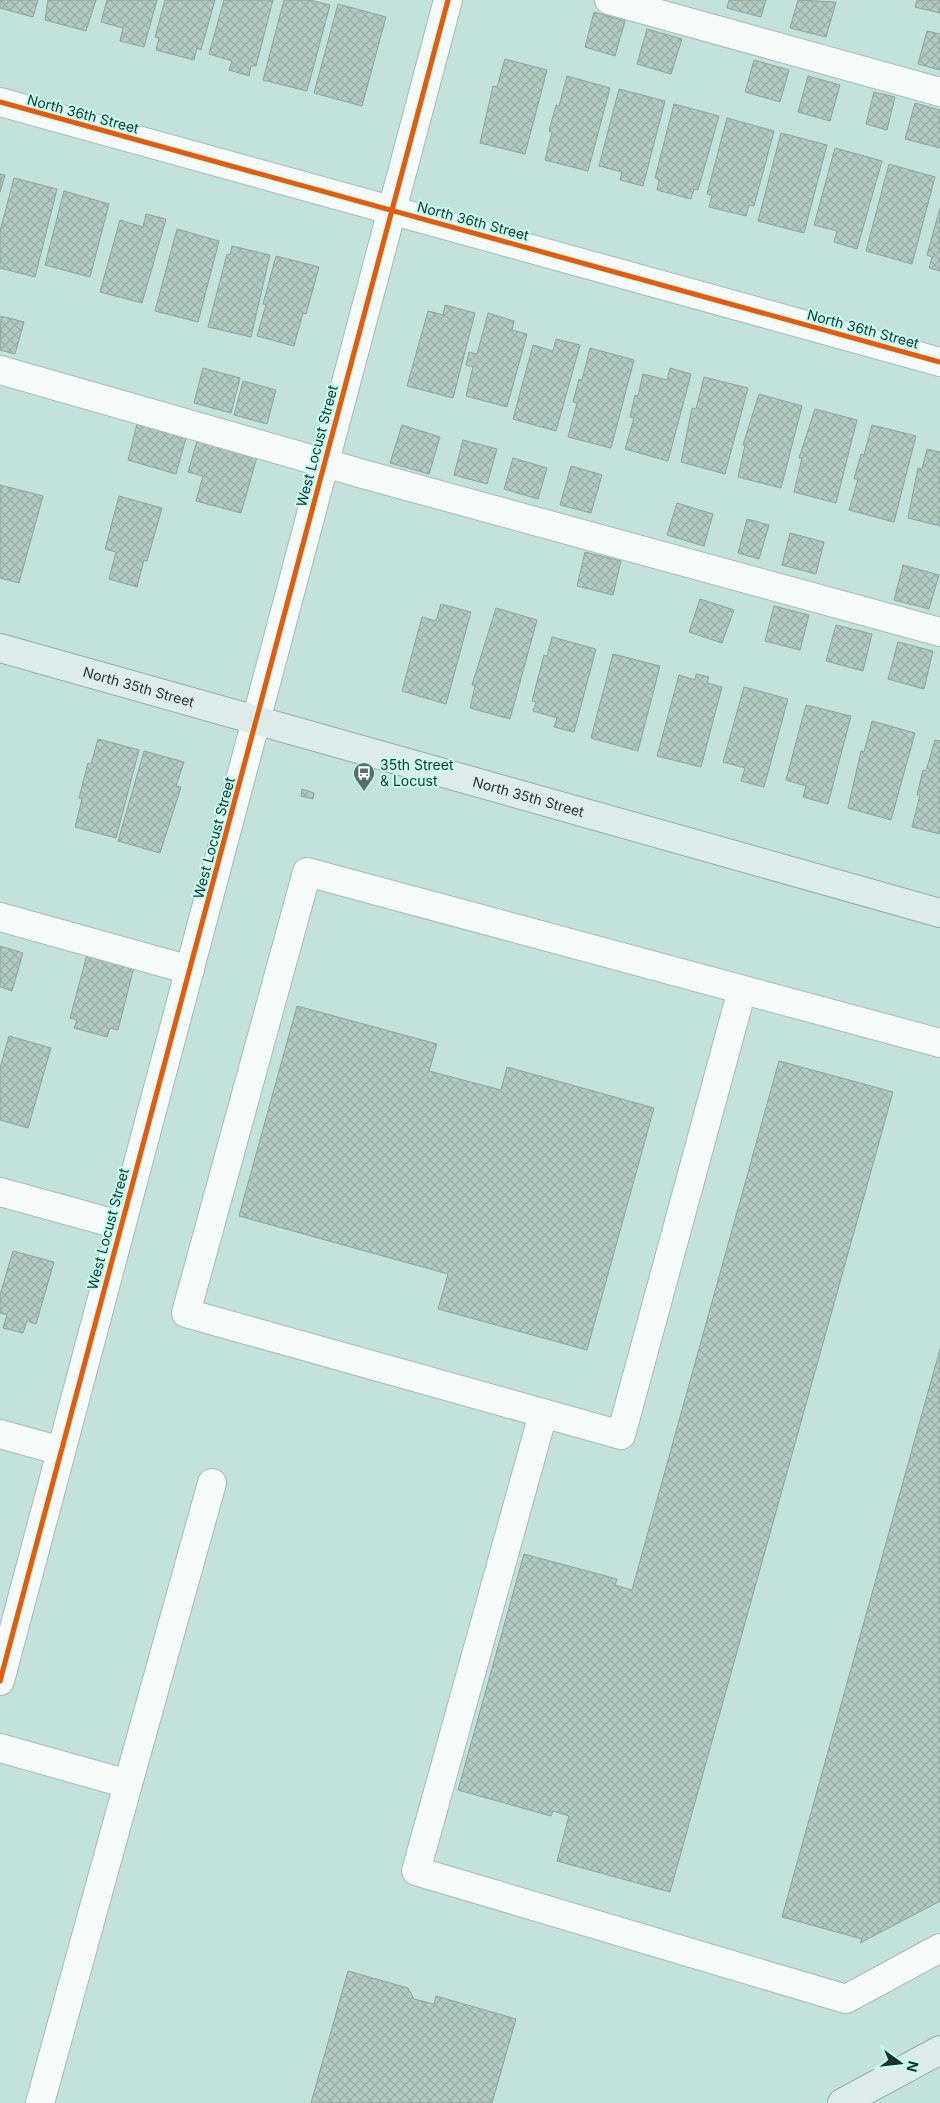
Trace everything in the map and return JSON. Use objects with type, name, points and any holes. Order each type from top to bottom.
[{"type":"main road","name":"North 35th Street","points":[[0,648],[940,914]]},
{"type":"main road","points":[[846,2102],[940,2050]]},
{"type":"street","name":"West Locust Street","points":[[1,1675],[448,0]]},
{"type":"street","points":[[609,0],[940,92]]},
{"type":"street","name":"North 36th Street","points":[[0,102],[940,362]]},
{"type":"street","points":[[0,370],[323,463],[940,632]]},
{"type":"street","points":[[742,990],[621,1435],[186,1313],[307,872],[940,1043]]},
{"type":"street","points":[[0,917],[190,970]]},
{"type":"street","points":[[0,1192],[120,1225]]},
{"type":"street","points":[[543,1414],[416,1870],[846,1999],[940,1948]]},
{"type":"street","points":[[0,1434],[61,1451]]},
{"type":"street","points":[[40,2103],[212,1483]]},
{"type":"street","points":[[0,1748],[128,1784]]},
{"type":"building","points":[[0,0],[38,0],[33,17],[0,8]]},
{"type":"building","points":[[48,0],[96,0],[86,31],[45,20]]},
{"type":"building","points":[[107,0],[157,0],[144,47],[120,41],[123,28],[101,22]]},
{"type":"building","points":[[165,0],[215,0],[201,50],[197,48],[194,60],[156,50],[159,38],[155,37]]},
{"type":"building","points":[[224,0],[273,0],[256,66],[251,66],[249,76],[229,70],[232,61],[209,54]]},
{"type":"building","points":[[284,0],[310,0],[330,5],[307,91],[263,80]]},
{"type":"building","points":[[729,0],[766,0],[761,17],[727,8]]},
{"type":"building","points":[[798,0],[836,2],[826,37],[790,28]]},
{"type":"building","points":[[917,0],[940,0],[940,13],[915,7]]},
{"type":"building","points":[[338,4],[386,17],[362,106],[314,93]]},
{"type":"building","points":[[594,12],[625,21],[615,56],[585,47]]},
{"type":"building","points":[[647,29],[682,39],[671,74],[637,64]]},
{"type":"building","points":[[927,31],[940,34],[940,70],[918,64]]},
{"type":"building","points":[[505,59],[547,70],[525,154],[480,143],[493,86],[497,87]]},
{"type":"building","points":[[754,60],[789,70],[780,102],[745,92]]},
{"type":"building","points":[[567,76],[610,88],[588,171],[545,160],[552,132],[549,131],[556,105],[559,106]]},
{"type":"building","points":[[808,76],[840,85],[830,121],[798,112]]},
{"type":"building","points":[[619,89],[665,101],[643,186],[620,180],[622,172],[599,166]]},
{"type":"building","points":[[874,92],[895,97],[887,130],[866,124]]},
{"type":"building","points":[[915,103],[940,110],[940,148],[905,139]]},
{"type":"building","points":[[674,104],[719,116],[698,190],[694,189],[691,199],[657,190],[659,180],[655,178]]},
{"type":"building","points":[[727,118],[774,131],[754,206],[749,205],[746,216],[709,207],[712,195],[707,194]]},
{"type":"building","points":[[781,133],[827,145],[804,233],[758,221]]},
{"type":"building","points":[[835,148],[882,161],[857,249],[834,242],[837,231],[814,225]]},
{"type":"building","points":[[889,164],[935,177],[912,264],[866,251]]},
{"type":"building","points":[[0,174],[5,175],[0,192]]},
{"type":"building","points":[[14,178],[57,189],[35,277],[0,268],[0,231]]},
{"type":"building","points":[[64,191],[109,204],[90,277],[45,265]]},
{"type":"building","points":[[940,208],[940,271],[929,268],[932,257],[927,255]]},
{"type":"building","points":[[146,214],[166,219],[142,303],[100,292],[120,220],[143,227]]},
{"type":"building","points":[[177,229],[219,241],[198,322],[155,311]]},
{"type":"building","points":[[232,246],[270,255],[251,337],[208,327],[227,254],[230,255]]},
{"type":"building","points":[[276,256],[319,267],[306,314],[303,313],[294,346],[257,336],[266,305],[263,304]]},
{"type":"building","points":[[445,305],[475,313],[453,398],[407,386],[428,311],[443,315]]},
{"type":"building","points":[[488,313],[514,321],[512,330],[527,334],[507,407],[466,396],[473,367],[466,365],[469,352],[477,354]]},
{"type":"building","points":[[1,316],[24,322],[15,354],[0,350]]},
{"type":"building","points":[[556,339],[580,345],[556,431],[513,419],[533,345],[553,351]]},
{"type":"building","points":[[590,348],[634,360],[611,448],[568,437],[577,403],[573,402],[579,379],[582,380]]},
{"type":"building","points":[[203,368],[240,378],[231,413],[194,403]]},
{"type":"building","points":[[670,368],[691,374],[668,461],[625,449],[634,418],[630,417],[635,395],[638,396],[643,374],[667,380]]},
{"type":"building","points":[[704,377],[748,388],[725,474],[681,462],[692,408],[696,409]]},
{"type":"building","points":[[243,381],[276,390],[267,424],[234,415]]},
{"type":"building","points":[[759,394],[802,406],[781,488],[738,477],[745,445],[743,445]]},
{"type":"building","points":[[815,409],[857,420],[836,503],[794,492],[802,458],[799,458]]},
{"type":"building","points":[[137,424],[186,438],[176,474],[128,460]]},
{"type":"building","points":[[402,425],[440,437],[429,474],[390,463]]},
{"type":"building","points":[[872,425],[916,436],[894,522],[849,510],[858,479],[854,479],[861,454],[864,455]]},
{"type":"building","points":[[463,440],[497,449],[487,484],[454,475]]},
{"type":"building","points":[[197,441],[257,457],[241,513],[196,501],[203,476],[188,472]]},
{"type":"building","points":[[927,449],[940,452],[940,526],[908,518],[918,468],[922,469]]},
{"type":"building","points":[[513,458],[547,468],[538,499],[504,489]]},
{"type":"building","points":[[571,466],[602,475],[591,513],[560,505]]},
{"type":"building","points":[[0,485],[43,496],[19,583],[0,578]]},
{"type":"building","points":[[119,496],[162,508],[147,561],[144,560],[137,587],[109,579],[116,552],[105,549]]},
{"type":"building","points":[[677,503],[713,514],[704,546],[667,535]]},
{"type":"building","points":[[747,519],[769,525],[759,559],[738,553]]},
{"type":"building","points":[[790,533],[824,542],[816,574],[782,565]]},
{"type":"building","points":[[585,552],[621,561],[613,595],[577,586]]},
{"type":"building","points":[[903,565],[939,575],[929,609],[894,600]]},
{"type":"building","points":[[700,599],[734,610],[722,643],[689,632]]},
{"type":"building","points":[[441,604],[471,612],[446,704],[402,691],[422,617],[436,621]]},
{"type":"building","points":[[774,606],[809,615],[800,650],[765,641]]},
{"type":"building","points":[[496,608],[537,620],[510,719],[470,708],[475,686],[472,685]]},
{"type":"building","points":[[836,625],[872,634],[863,671],[826,661]]},
{"type":"building","points":[[552,637],[596,649],[574,732],[554,727],[557,718],[533,711],[536,702],[532,701],[544,655],[547,656]]},
{"type":"building","points":[[898,642],[933,651],[924,689],[888,679]]},
{"type":"building","points":[[613,654],[660,666],[638,751],[591,738]]},
{"type":"building","points":[[696,674],[709,677],[707,683],[722,687],[701,767],[657,756],[679,675],[695,680]]},
{"type":"building","points":[[744,687],[788,699],[764,787],[741,781],[745,768],[723,762]]},
{"type":"building","points":[[806,705],[851,716],[828,804],[803,797],[806,786],[786,780]]},
{"type":"building","points":[[872,721],[915,733],[891,820],[848,808],[861,751],[864,752]]},
{"type":"building","points":[[98,739],[139,750],[116,838],[75,827],[82,799],[79,798],[88,763],[91,764]]},
{"type":"building","points":[[935,740],[940,741],[940,834],[912,827],[920,795],[917,795],[923,770],[926,771]]},
{"type":"building","points":[[144,751],[184,762],[176,786],[181,787],[160,853],[118,841]]},
{"type":"building","points":[[302,789],[314,793],[313,799],[301,796]]},
{"type":"building","points":[[0,946],[23,953],[12,991],[0,987]]},
{"type":"building","points":[[87,955],[134,967],[118,1030],[110,1028],[107,1037],[74,1028],[77,1020],[70,1018]]},
{"type":"building","points":[[297,1006],[437,1044],[429,1071],[501,1090],[507,1067],[654,1108],[587,1350],[438,1309],[448,1274],[239,1216]]},
{"type":"building","points":[[9,1036],[51,1048],[28,1128],[0,1120],[0,1068]]},
{"type":"building","points":[[779,1061],[893,1092],[670,1892],[557,1861],[569,1816],[553,1811],[551,1816],[458,1790],[524,1554],[617,1579],[615,1585],[632,1590]]},
{"type":"building","points":[[13,1251],[54,1262],[36,1324],[27,1321],[23,1333],[3,1328],[7,1315],[0,1313],[0,1295]]},
{"type":"building","points":[[940,1349],[940,1901],[860,1943],[862,1939],[782,1917]]},
{"type":"building","points":[[348,1971],[408,1988],[414,1999],[434,2004],[436,1996],[516,2019],[492,2103],[311,2103]]},
{"type":"cycle path","points":[[0,1681],[448,0]]},
{"type":"cycle path","points":[[0,102],[940,362]]},
{"type":"place","name":"35th Street & Locust","points":[[364,792]]}]
